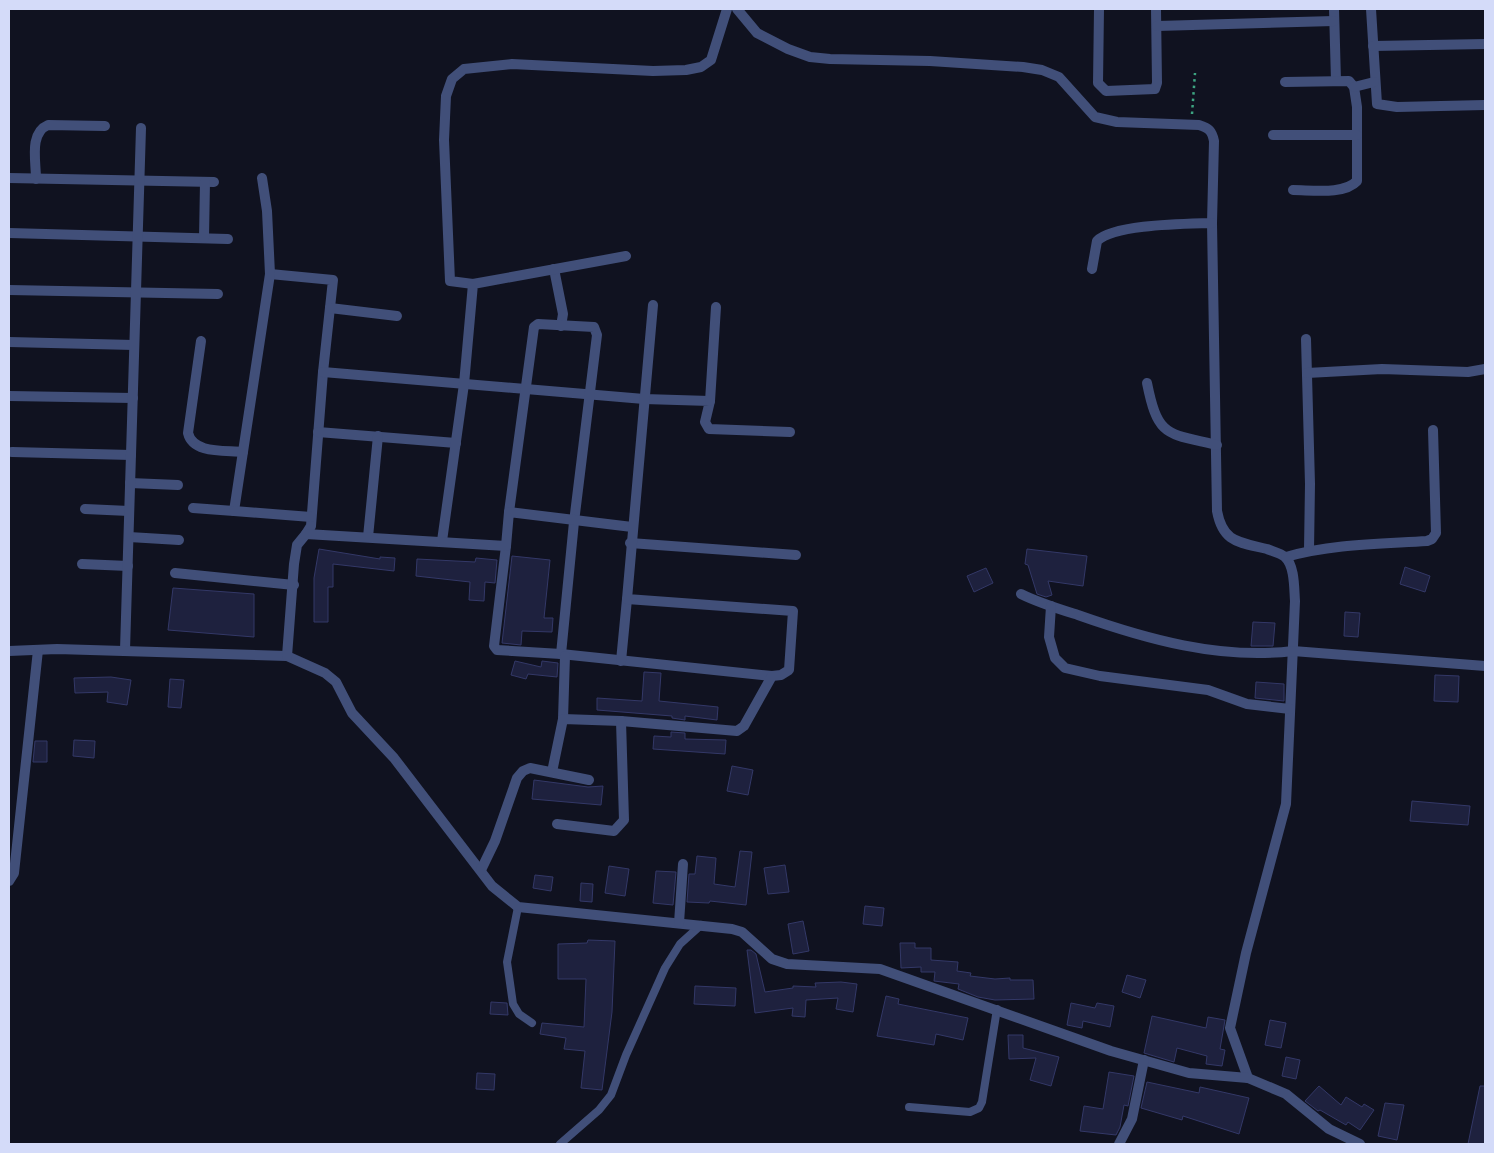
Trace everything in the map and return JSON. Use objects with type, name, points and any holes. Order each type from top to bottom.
[{"type":"street","points":[[626,256],[474,284],[450,281],[444,140],[446,96],[452,79],[464,69],[512,64],[653,71],[686,70],[702,67],[711,60],[727,9]]},
{"type":"street","points":[[737,9],[757,33],[788,49],[810,57],[1023,66],[1042,70],[1059,77],[1095,117],[1117,122],[1199,125],[1209,128],[1214,141],[1212,223],[1217,511],[1220,528],[1233,540],[1273,551],[1286,557],[1309,550],[1427,542],[1432,539],[1436,532],[1433,430]]},
{"type":"street","points":[[1099,9],[1098,83],[1106,91],[1155,89],[1157,84],[1156,9]]},
{"type":"street","points":[[1334,9],[1336,81]]},
{"type":"street","points":[[1371,9],[1374,82],[1377,104],[1384,106],[1485,105]]},
{"type":"street","points":[[1157,26],[1334,21]]},
{"type":"street","points":[[1373,46],[1485,44]]},
{"type":"street","points":[[1285,82],[1349,81],[1354,87],[1358,181],[1352,187],[1293,190]]},
{"type":"street","points":[[1354,87],[1374,82]]},
{"type":"street","points":[[36,179],[36,135],[40,128],[48,124],[105,126]]},
{"type":"street","points":[[125,650],[141,128]]},
{"type":"street","points":[[1274,135],[1357,135]]},
{"type":"street","points":[[9,178],[210,182],[204,238]]},
{"type":"street","points":[[234,511],[270,274],[267,211],[262,178]]},
{"type":"street","points":[[1092,270],[1097,241],[1111,233],[1140,228],[1212,223]]},
{"type":"street","points":[[9,233],[228,239]]},
{"type":"street","points":[[554,270],[562,314],[561,326]]},
{"type":"street","points":[[270,274],[333,280],[323,372],[311,526],[297,546],[287,656]]},
{"type":"street","points":[[442,541],[464,384],[474,284]]},
{"type":"street","points":[[9,290],[218,294]]},
{"type":"street","points":[[621,661],[630,542],[653,305]]},
{"type":"street","points":[[716,307],[710,401],[705,422],[709,429],[790,432]]},
{"type":"street","points":[[330,308],[397,316]]},
{"type":"street","points":[[552,772],[562,719],[563,655],[574,522],[596,330],[594,328],[538,324],[534,327],[509,512],[495,649],[499,651],[563,655],[772,676],[788,670],[793,611],[627,599]]},
{"type":"street","points":[[1306,339],[1310,484],[1309,550]]},
{"type":"street","points":[[201,341],[188,433],[190,439],[194,444],[208,449],[243,452]]},
{"type":"street","points":[[9,342],[134,345]]},
{"type":"street","points":[[1307,373],[1382,369],[1468,372],[1485,369]]},
{"type":"street","points":[[323,372],[644,398],[710,401]]},
{"type":"street","points":[[1147,383],[1152,408],[1158,422],[1169,434],[1217,445]]},
{"type":"street","points":[[9,396],[133,398]]},
{"type":"street","points":[[318,432],[456,443]]},
{"type":"street","points":[[368,537],[378,436]]},
{"type":"street","points":[[12,452],[131,455]]},
{"type":"street","points":[[130,483],[178,485]]},
{"type":"street","points":[[193,508],[312,517]]},
{"type":"street","points":[[84,509],[129,511]]},
{"type":"street","points":[[509,512],[574,522],[632,527]]},
{"type":"street","points":[[306,534],[506,546]]},
{"type":"street","points":[[128,537],[179,540]]},
{"type":"street","points":[[630,542],[796,555]]},
{"type":"street","points":[[1248,1078],[1230,1028],[1246,952],[1286,804],[1295,601],[1291,569],[1286,557]]},
{"type":"street","points":[[82,564],[128,566]]},
{"type":"street","points":[[175,573],[294,585]]},
{"type":"street","points":[[1021,594],[1118,629],[1220,653],[1263,655],[1293,651],[1485,666]]},
{"type":"street","points":[[1052,606],[1049,637],[1055,658],[1066,668],[1100,676],[1208,690],[1247,704],[1290,709]]},
{"type":"street","points":[[9,881],[14,874],[38,650]]},
{"type":"street","points":[[9,651],[125,650],[287,656],[325,673],[336,682],[352,713],[394,758],[492,886],[518,907],[701,925],[742,932],[762,952],[772,959],[787,964],[880,970],[997,1009],[1111,1051],[1189,1073],[1248,1078],[1286,1094],[1329,1129],[1360,1144]]},
{"type":"street","points":[[562,719],[621,721],[737,731],[744,726],[772,676]]},
{"type":"street","points":[[557,824],[608,831],[614,830],[624,820],[621,721]]},
{"type":"street","points":[[481,870],[495,842],[517,778],[523,770],[530,768],[588,780]]},
{"type":"street","points":[[679,923],[683,864]]},
{"type":"street","points":[[1119,1144],[1132,1119],[1144,1060]]},
{"type":"lane","points":[[518,907],[507,962],[513,1004],[519,1014],[532,1023]]},
{"type":"lane","points":[[560,1144],[599,1110],[611,1095],[626,1055],[664,968],[680,944],[701,925]]},
{"type":"lane","points":[[909,1107],[970,1112],[979,1108],[982,1102],[997,1009]]},
{"type":"path","points":[[1191,125],[1195,73]]},
{"type":"building","points":[[319,549],[380,559],[380,557],[395,558],[394,571],[333,564],[333,587],[328,587],[328,622],[314,622],[314,578]]},
{"type":"building","points":[[1027,549],[1087,556],[1083,586],[1048,581],[1052,595],[1046,597],[1037,594],[1028,565],[1025,564]]},
{"type":"building","points":[[512,556],[550,560],[544,618],[553,618],[552,632],[522,631],[521,645],[502,643]]},
{"type":"building","points":[[476,558],[497,560],[495,583],[485,582],[484,601],[469,600],[470,582],[416,576],[417,559],[475,562]]},
{"type":"building","points":[[1405,567],[1430,576],[1425,592],[1400,584]]},
{"type":"building","points":[[986,568],[993,583],[974,592],[967,576]]},
{"type":"building","points":[[173,588],[254,594],[254,637],[168,630]]},
{"type":"building","points":[[1345,612],[1360,613],[1358,637],[1344,636]]},
{"type":"building","points":[[1253,622],[1275,623],[1273,646],[1251,646]]},
{"type":"building","points":[[515,661],[541,667],[542,661],[558,663],[557,677],[528,674],[526,679],[511,675]]},
{"type":"building","points":[[644,672],[661,673],[659,701],[718,707],[717,720],[685,716],[685,720],[672,718],[672,716],[597,710],[597,698],[642,701]]},
{"type":"building","points":[[1435,675],[1459,676],[1458,702],[1434,701]]},
{"type":"building","points":[[111,677],[131,680],[127,705],[107,702],[108,692],[75,693],[74,678]]},
{"type":"building","points":[[170,679],[184,680],[181,708],[168,707]]},
{"type":"building","points":[[1256,682],[1284,684],[1284,701],[1255,698]]},
{"type":"building","points":[[671,732],[685,733],[685,739],[726,740],[725,754],[653,749],[654,736],[671,737]]},
{"type":"building","points":[[74,740],[95,741],[94,758],[73,756]]},
{"type":"building","points":[[35,741],[47,741],[47,762],[33,762]]},
{"type":"building","points":[[732,766],[753,770],[748,795],[727,791]]},
{"type":"building","points":[[534,780],[588,787],[603,786],[601,805],[532,799]]},
{"type":"building","points":[[1412,801],[1470,806],[1468,825],[1410,821]]},
{"type":"building","points":[[740,851],[752,852],[746,905],[710,901],[709,903],[687,902],[689,874],[695,874],[697,856],[716,858],[714,884],[735,887]]},
{"type":"building","points":[[785,865],[789,892],[768,894],[764,868]]},
{"type":"building","points":[[609,866],[629,869],[625,896],[605,893]]},
{"type":"building","points":[[656,871],[676,872],[673,905],[653,903]]},
{"type":"building","points":[[535,875],[553,877],[551,891],[533,888]]},
{"type":"building","points":[[581,883],[593,884],[592,902],[580,901]]},
{"type":"building","points":[[865,906],[884,908],[882,926],[863,924]]},
{"type":"building","points":[[803,921],[809,951],[793,954],[788,924]]},
{"type":"building","points":[[588,940],[615,941],[612,1012],[602,1090],[581,1088],[585,1051],[564,1049],[566,1038],[540,1034],[542,1023],[584,1027],[586,979],[558,979],[558,944],[587,943]]},
{"type":"building","points":[[900,943],[915,943],[915,948],[931,948],[931,960],[958,962],[957,971],[971,973],[970,976],[1033,980],[1034,999],[995,1000],[978,997],[958,989],[959,984],[934,981],[935,972],[921,972],[921,967],[901,968]]},
{"type":"building","points":[[747,950],[751,950],[756,954],[765,992],[793,988],[793,986],[816,987],[815,983],[841,982],[857,984],[853,1012],[836,1009],[838,998],[806,1000],[805,1017],[792,1016],[793,1008],[755,1013]]},
{"type":"building","points":[[1127,975],[1146,980],[1140,998],[1122,992]]},
{"type":"building","points":[[695,986],[736,988],[735,1006],[694,1004]]},
{"type":"building","points":[[886,996],[899,999],[898,1004],[968,1018],[963,1040],[936,1034],[934,1045],[877,1036]]},
{"type":"building","points":[[491,1002],[507,1003],[508,1015],[490,1014]]},
{"type":"building","points":[[1071,1003],[1095,1008],[1097,1003],[1114,1006],[1110,1027],[1083,1021],[1082,1028],[1067,1025]]},
{"type":"building","points":[[1152,1016],[1206,1028],[1208,1017],[1225,1020],[1220,1049],[1225,1050],[1222,1066],[1206,1064],[1207,1056],[1177,1048],[1174,1062],[1144,1053]]},
{"type":"building","points":[[1270,1020],[1286,1023],[1281,1048],[1265,1045]]},
{"type":"building","points":[[1008,1035],[1023,1035],[1023,1048],[1059,1057],[1051,1086],[1030,1080],[1036,1058],[1009,1059]]},
{"type":"building","points":[[1286,1057],[1300,1060],[1296,1079],[1282,1076]]},
{"type":"building","points":[[1109,1072],[1134,1076],[1128,1106],[1124,1105],[1120,1127],[1116,1135],[1080,1131],[1084,1106],[1103,1109]]},
{"type":"building","points":[[477,1073],[495,1074],[494,1090],[476,1089]]},
{"type":"building","points":[[1147,1082],[1199,1093],[1200,1087],[1249,1098],[1239,1134],[1183,1116],[1182,1120],[1141,1108]]},
{"type":"building","points":[[1319,1086],[1341,1105],[1346,1097],[1362,1107],[1364,1104],[1374,1110],[1360,1130],[1348,1122],[1346,1125],[1320,1110],[1318,1111],[1305,1101]]},
{"type":"building","points":[[1480,1086],[1485,1086],[1485,1144],[1468,1144]]},
{"type":"building","points":[[1385,1103],[1404,1105],[1397,1140],[1378,1136]]}]
